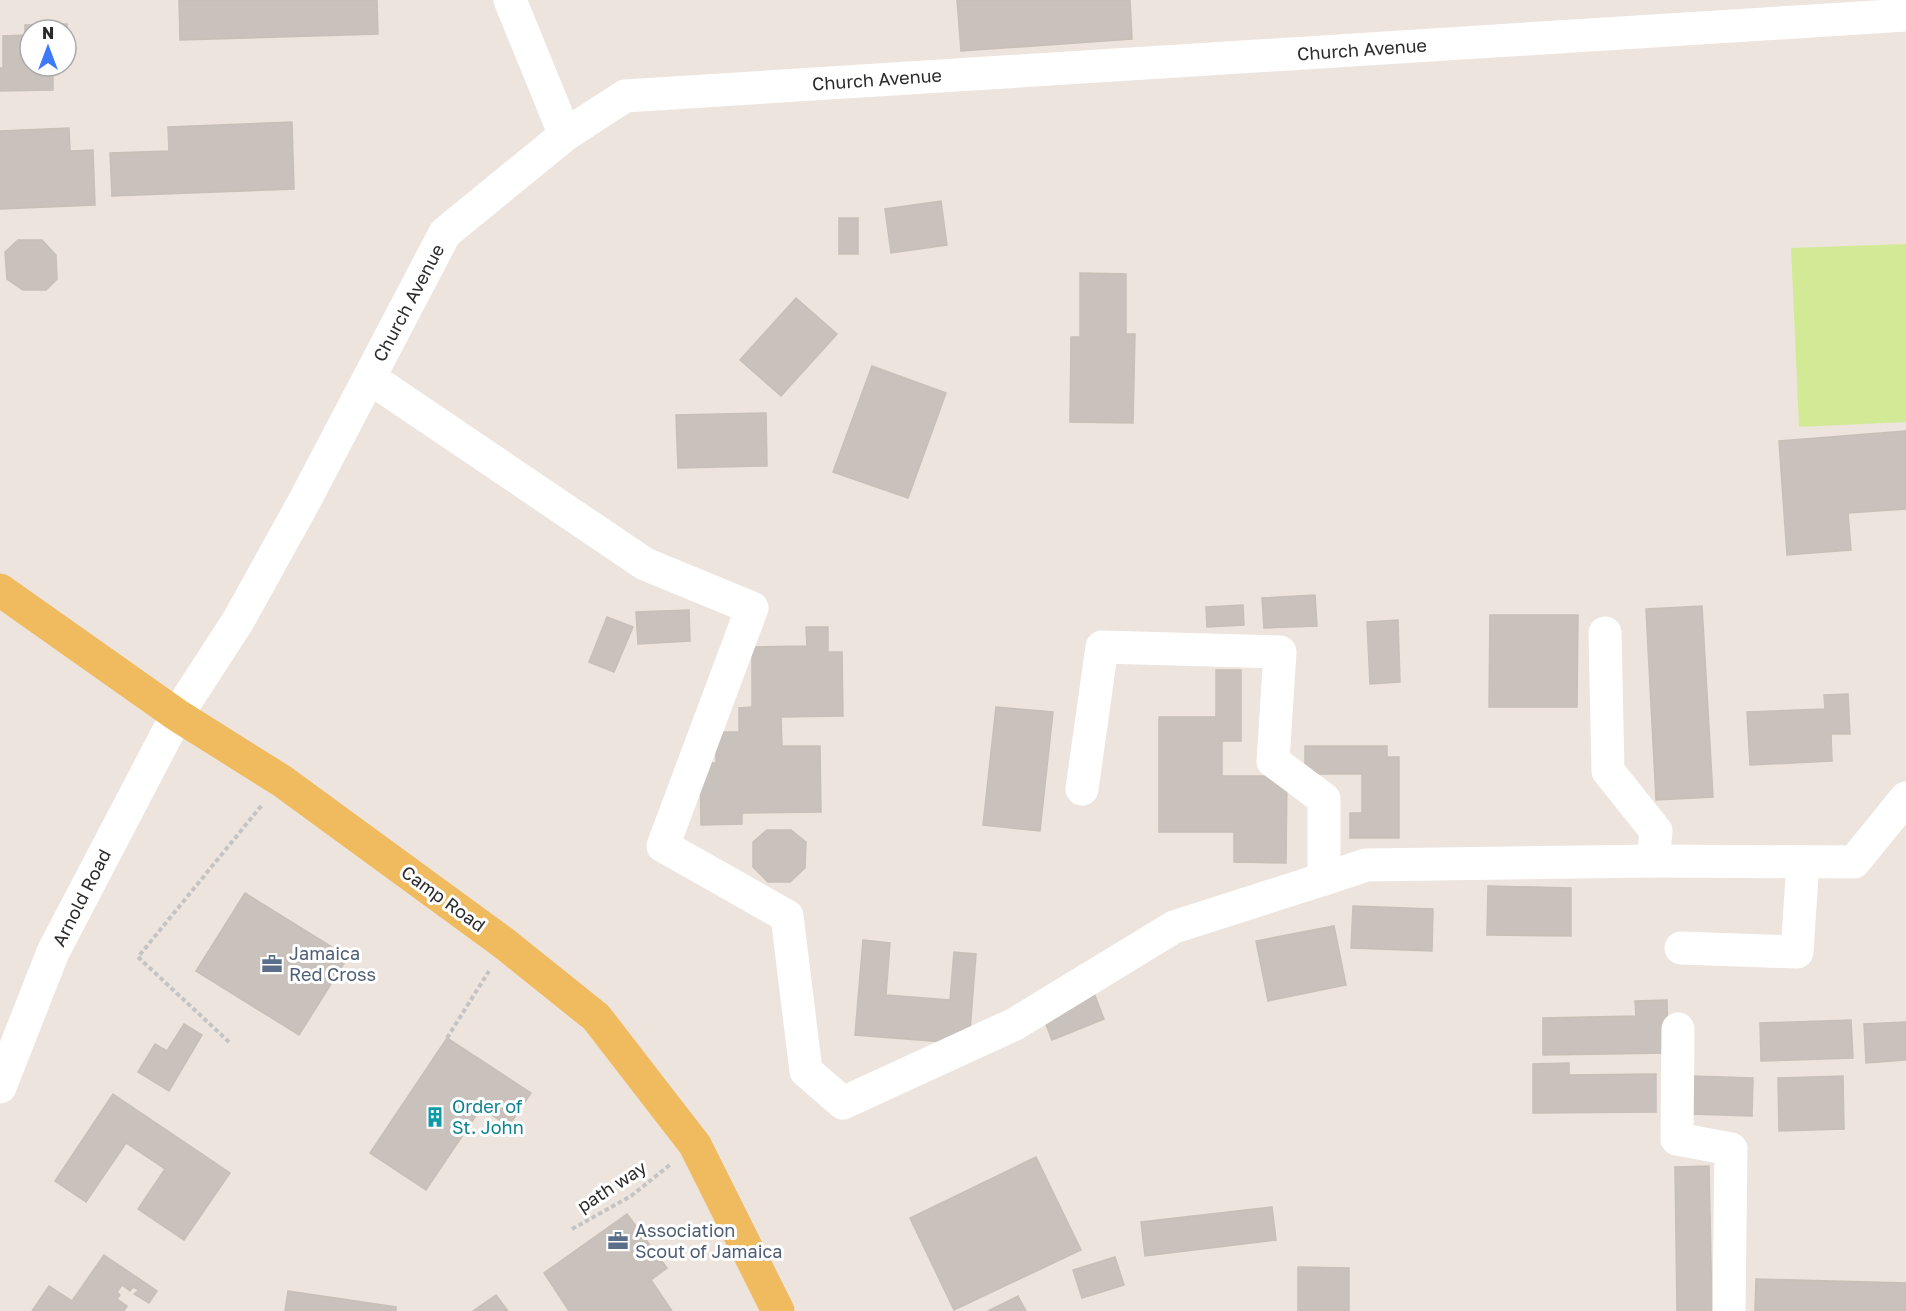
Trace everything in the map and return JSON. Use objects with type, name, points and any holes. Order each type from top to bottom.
[{"type":"main road","name":"Camp Road","points":[[0,590],[177,715],[282,781],[505,945],[596,1017],[695,1145],[778,1311]]},
{"type":"street","points":[[510,0],[565,135]]},
{"type":"street","name":"Church Avenue","points":[[177,715],[238,621],[370,378],[445,233],[565,135],[625,96],[1906,15]]},
{"type":"street","points":[[370,378],[645,564],[752,608],[663,846],[787,916],[806,1071],[843,1103],[1015,1024],[1174,927],[1366,865],[1653,861],[1854,862],[1906,798]]},
{"type":"street","points":[[1605,633],[1608,771],[1656,831],[1653,861]]},
{"type":"street","points":[[1082,789],[1102,647],[1280,652],[1273,761],[1324,799],[1324,879]]},
{"type":"street","name":"Arnold Road","points":[[0,1087],[53,952],[177,715]]},
{"type":"street","points":[[1681,948],[1797,952],[1803,862]]},
{"type":"street","points":[[1678,1029],[1677,1139],[1731,1149],[1729,1311]]},
{"type":"path","points":[[229,1042],[138,957],[282,781]]},
{"type":"path","points":[[447,1038],[505,945]]},
{"type":"path","name":"path way","points":[[572,1229],[631,1196],[695,1145]]},
{"type":"green space","points":[[1906,244],[1906,422],[1799,427],[1791,248]]},
{"type":"building","points":[[179,0],[377,0],[378,34],[180,40]]},
{"type":"building","points":[[957,0],[1130,0],[1132,39],[961,51]]},
{"type":"building","points":[[18,35],[18,78],[53,78],[53,90],[0,91],[3,36]]},
{"type":"building","points":[[292,122],[294,189],[112,196],[110,153],[169,151],[168,127]]},
{"type":"building","points":[[69,128],[70,151],[93,150],[95,205],[0,209],[0,131]]},
{"type":"building","points":[[941,201],[947,245],[891,253],[885,209]]},
{"type":"building","points":[[839,218],[858,218],[858,254],[839,254]]},
{"type":"building","points":[[18,240],[42,240],[56,255],[57,279],[46,290],[23,290],[7,279],[5,252]]},
{"type":"building","points":[[1080,273],[1126,274],[1126,334],[1135,334],[1133,423],[1070,422],[1071,337],[1080,337]]},
{"type":"building","points":[[796,298],[837,334],[781,396],[740,360]]},
{"type":"building","points":[[872,366],[946,393],[908,498],[833,472]]},
{"type":"building","points":[[766,413],[767,466],[678,468],[676,415]]},
{"type":"building","points":[[1906,431],[1906,509],[1848,513],[1851,550],[1787,555],[1779,441]]},
{"type":"building","points":[[1315,595],[1317,626],[1264,628],[1262,598]]},
{"type":"building","points":[[1243,605],[1244,625],[1207,627],[1206,607]]},
{"type":"building","points":[[1702,606],[1713,797],[1656,800],[1646,609]]},
{"type":"building","points":[[689,610],[690,641],[638,644],[636,612]]},
{"type":"building","points":[[1490,615],[1578,615],[1577,707],[1489,707]]},
{"type":"building","points":[[607,617],[633,627],[614,672],[589,662]]},
{"type":"building","points":[[1398,620],[1400,682],[1370,684],[1367,622]]},
{"type":"building","points":[[806,627],[828,627],[828,652],[842,652],[843,716],[781,717],[782,746],[820,746],[821,812],[742,813],[742,824],[701,825],[700,763],[716,763],[716,732],[739,732],[739,708],[752,707],[752,647],[807,646]]},
{"type":"building","points":[[1216,670],[1241,670],[1241,741],[1222,741],[1222,776],[1287,776],[1286,863],[1234,862],[1234,832],[1159,832],[1159,717],[1216,717]]},
{"type":"building","points":[[1848,694],[1850,734],[1831,734],[1832,761],[1750,765],[1747,712],[1825,709],[1824,695]]},
{"type":"building","points":[[996,707],[1053,712],[1040,831],[983,825]]},
{"type":"building","points":[[1305,746],[1387,746],[1387,757],[1399,757],[1399,838],[1350,838],[1350,813],[1362,813],[1362,774],[1305,774]]},
{"type":"building","points":[[767,830],[791,830],[806,842],[805,868],[790,882],[768,882],[753,867],[753,842]]},
{"type":"building","points":[[1488,886],[1571,888],[1571,936],[1487,935]]},
{"type":"building","name":"Jamaica Red Cross","points":[[245,893],[348,957],[299,1035],[196,971]]},
{"type":"building","points":[[1353,906],[1433,909],[1432,951],[1351,948]]},
{"type":"building","points":[[1334,926],[1346,985],[1268,1001],[1256,941]]},
{"type":"building","points":[[863,940],[890,943],[886,995],[950,1000],[954,952],[976,954],[969,1044],[855,1035]]},
{"type":"building","points":[[1092,988],[1104,1019],[1052,1040],[1040,1009]]},
{"type":"building","points":[[1667,1000],[1668,1053],[1543,1055],[1543,1018],[1636,1016],[1635,1001]]},
{"type":"building","points":[[1851,1020],[1853,1058],[1761,1061],[1760,1023]]},
{"type":"building","points":[[1906,1022],[1906,1060],[1866,1063],[1864,1024]]},
{"type":"building","points":[[184,1024],[202,1035],[169,1091],[138,1072],[155,1044],[167,1051]]},
{"type":"building","name":"Order of St. John","points":[[447,1038],[531,1093],[509,1126],[481,1108],[426,1190],[370,1153]]},
{"type":"building","points":[[1569,1063],[1569,1075],[1656,1074],[1656,1112],[1533,1113],[1533,1064]]},
{"type":"building","points":[[1691,1076],[1753,1078],[1752,1116],[1690,1114]]},
{"type":"building","points":[[1843,1076],[1844,1129],[1779,1131],[1778,1078]]},
{"type":"building","points":[[113,1094],[230,1173],[184,1240],[138,1209],[165,1169],[126,1143],[86,1202],[55,1181]]},
{"type":"building","points":[[1036,1157],[1081,1250],[954,1310],[910,1218]]},
{"type":"building","points":[[1709,1166],[1712,1311],[1677,1311],[1675,1167]]},
{"type":"building","points":[[1272,1207],[1276,1240],[1145,1256],[1141,1222]]},
{"type":"building","name":"Association Scout of Jamaica","points":[[627,1214],[667,1268],[651,1280],[672,1311],[569,1311],[544,1273]]},
{"type":"building","points":[[104,1255],[157,1291],[149,1303],[134,1294],[139,1290],[133,1287],[130,1291],[122,1285],[117,1292],[120,1295],[117,1299],[127,1306],[124,1311],[32,1311],[49,1286],[72,1301]]},
{"type":"building","points":[[1115,1257],[1124,1285],[1082,1298],[1073,1270]]},
{"type":"building","points":[[1298,1267],[1349,1268],[1349,1311],[1298,1311]]},
{"type":"building","points":[[1756,1279],[1906,1283],[1906,1311],[1755,1311]]},
{"type":"building","points":[[288,1291],[396,1307],[396,1311],[285,1311]]},
{"type":"building","points":[[496,1295],[508,1311],[473,1311]]},
{"type":"building","points":[[1018,1296],[1026,1311],[988,1311]]},
{"type":"place","name":"Jamaica Red Cross","points":[[272,964]]},
{"type":"place","name":"Order of St. John","points":[[435,1117]]},
{"type":"place","name":"Association Scout of Jamaica","points":[[618,1241]]}]
